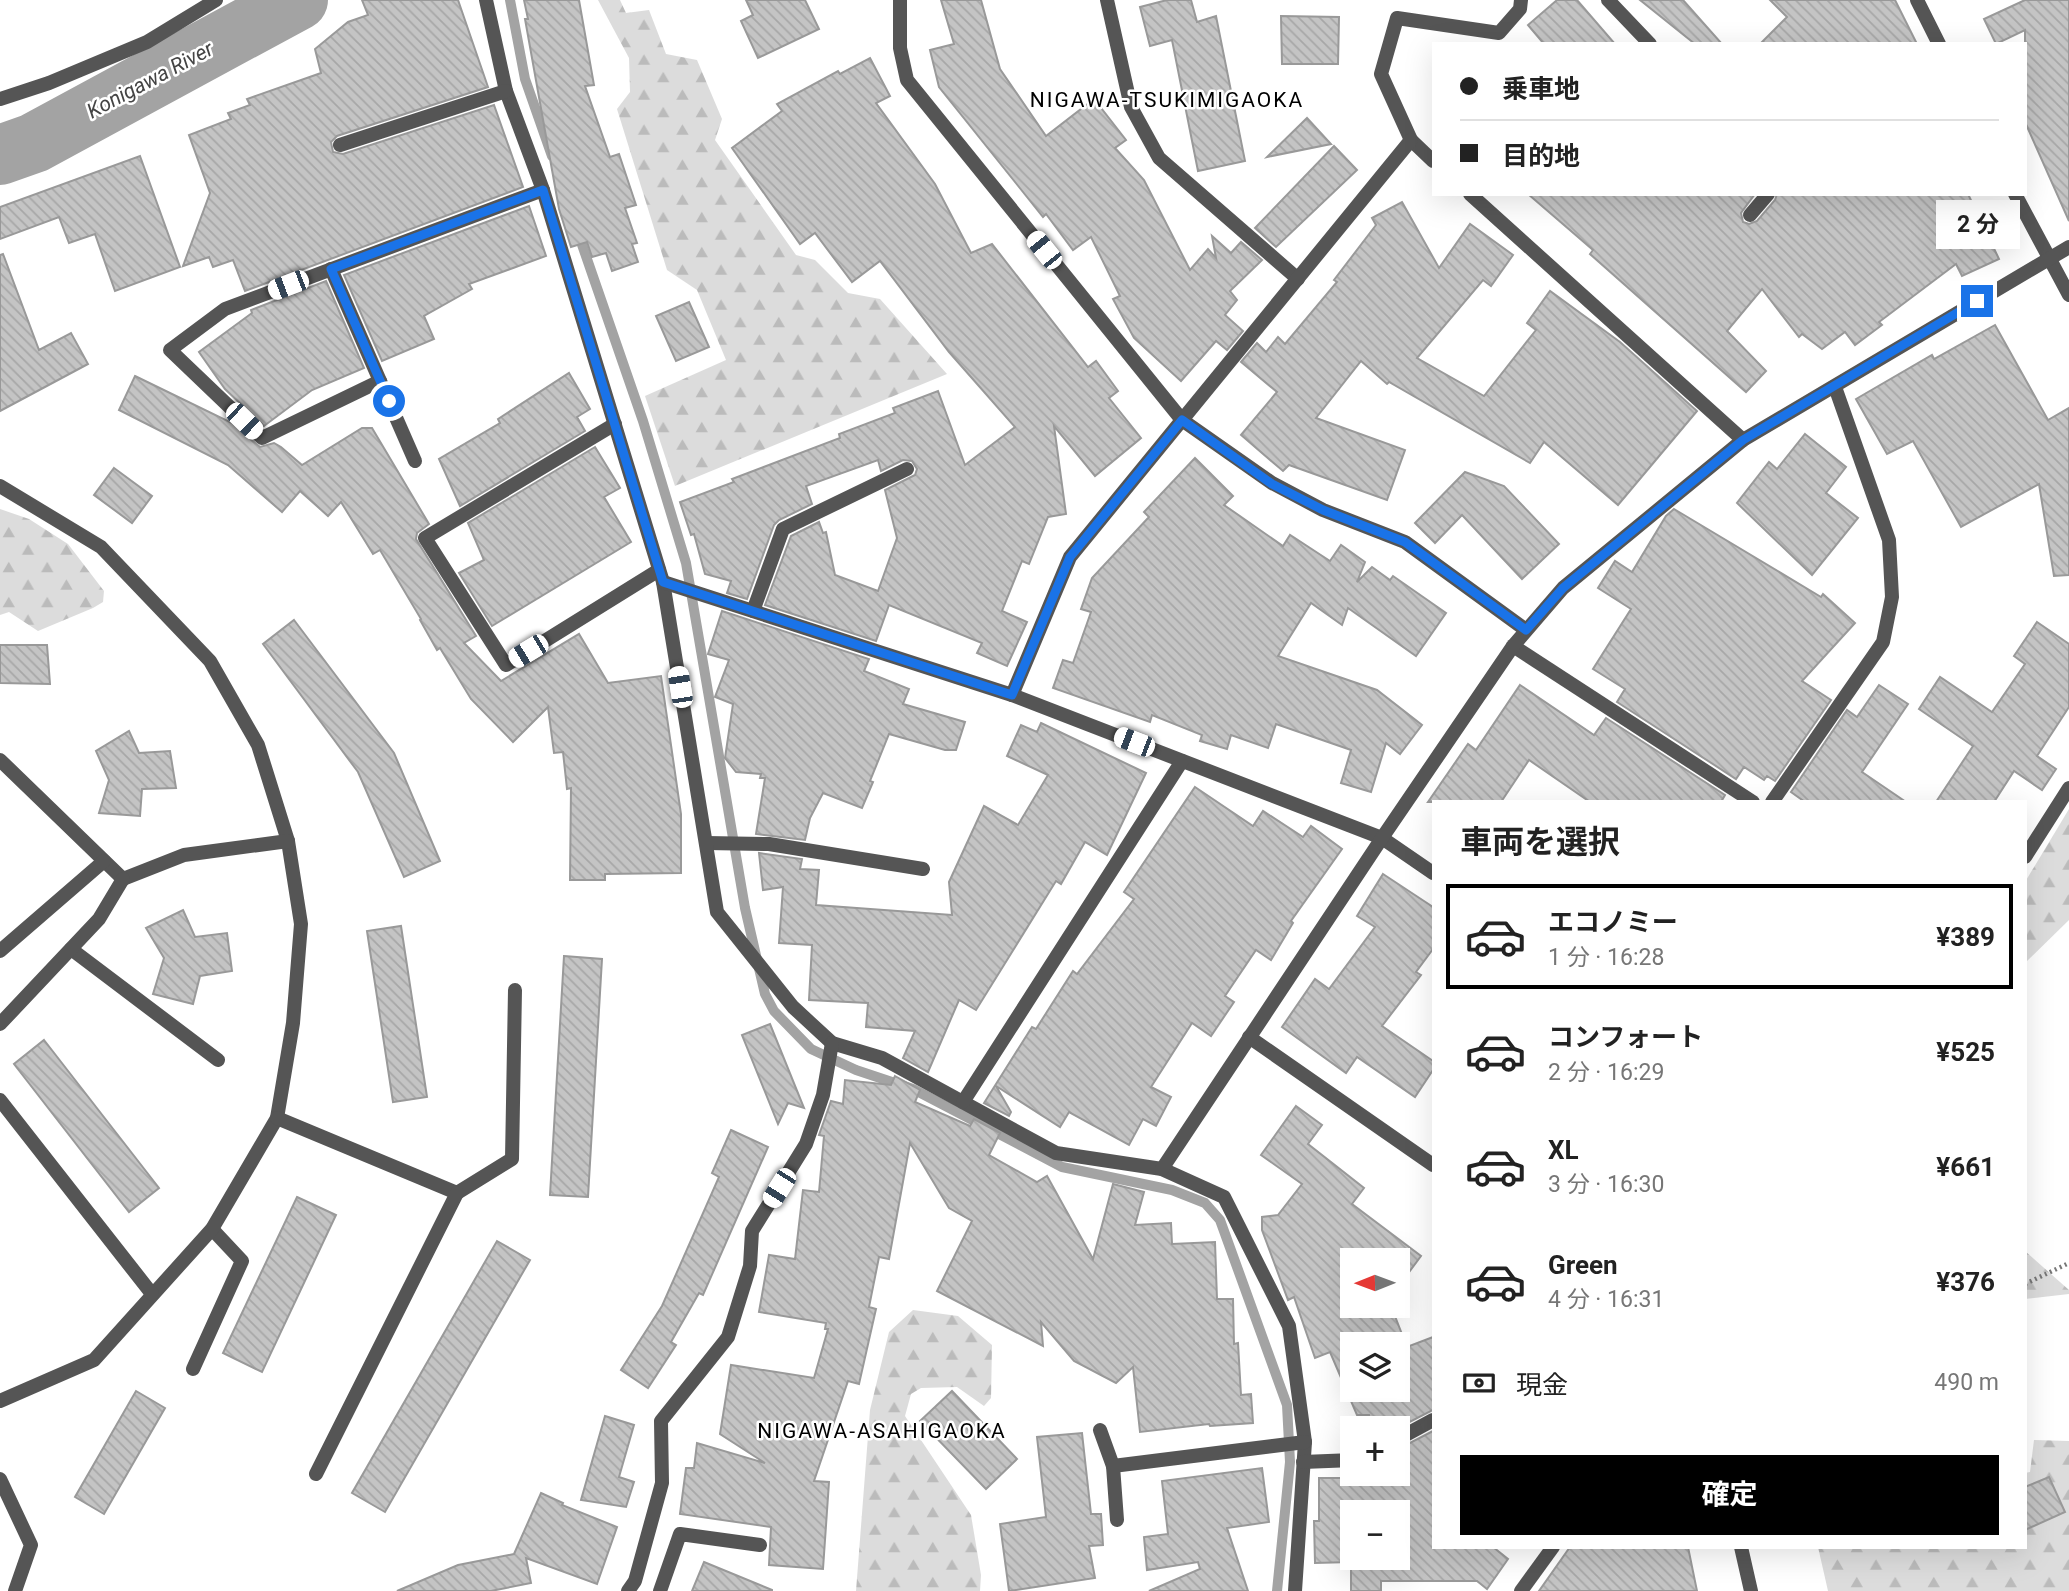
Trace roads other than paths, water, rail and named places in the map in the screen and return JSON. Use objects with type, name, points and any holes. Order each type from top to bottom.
[{"type":"street","points":[[0,99],[49,83],[147,42],[216,0]]},
{"type":"street","points":[[486,0],[506,91],[543,190],[663,579],[709,843],[717,912],[782,995],[831,1044],[882,1058],[1056,1153],[1163,1169],[1224,1197],[1289,1326],[1303,1442],[1295,1591]]},
{"type":"street","points":[[900,0],[900,48],[907,80],[1182,420],[1272,484],[1323,510],[1405,542],[1526,630]]},
{"type":"street","points":[[1107,0],[1131,107],[1159,158],[1298,279]]},
{"type":"street","points":[[1432,160],[1410,140],[1381,74],[1397,18],[1499,33],[1520,9],[1521,0]]},
{"type":"street","points":[[1608,0],[1648,42]]},
{"type":"street","points":[[1917,0],[1938,42]]},
{"type":"street","points":[[340,145],[506,91]]},
{"type":"street","points":[[1012,695],[1070,557],[1410,140]]},
{"type":"street","points":[[380,382],[262,438],[170,350],[225,309],[543,190]]},
{"type":"street","points":[[1472,196],[1743,440]]},
{"type":"street","points":[[1750,215],[1766,196]]},
{"type":"street","points":[[2016,196],[2069,295]]},
{"type":"street","points":[[1163,1169],[1513,646],[1563,588],[1743,440],[2069,247]]},
{"type":"street","points":[[331,269],[415,461]]},
{"type":"street","points":[[1773,800],[1883,642],[1892,597],[1889,540],[1835,387]]},
{"type":"street","points":[[615,424],[425,538],[506,665],[663,579]]},
{"type":"street","points":[[752,611],[783,528],[907,469]]},
{"type":"street","points":[[0,486],[101,547],[210,661],[258,745],[288,841],[301,924],[293,1023],[277,1118],[212,1229],[94,1360],[0,1401]]},
{"type":"street","points":[[663,579],[714,599],[1012,695],[1382,838],[1432,872]]},
{"type":"street","points":[[1513,646],[1750,800]]},
{"type":"street","points":[[0,760],[123,879]]},
{"type":"street","points":[[963,1102],[1182,761]]},
{"type":"street","points":[[2027,854],[2069,788]]},
{"type":"street","points":[[0,1024],[99,919],[123,879],[184,855],[288,841]]},
{"type":"street","points":[[709,843],[757,844],[923,869]]},
{"type":"street","points":[[0,951],[104,861]]},
{"type":"street","points":[[71,949],[218,1060]]},
{"type":"street","points":[[316,1474],[457,1193],[512,1159],[515,990]]},
{"type":"street","points":[[1249,1037],[1432,1163]]},
{"type":"street","points":[[628,1591],[635,1581],[662,1483],[661,1421],[728,1337],[750,1265],[752,1231],[806,1144],[823,1096],[831,1044]]},
{"type":"street","points":[[0,1100],[152,1294]]},
{"type":"street","points":[[277,1118],[457,1193]]},
{"type":"street","points":[[193,1369],[242,1261],[212,1229]]},
{"type":"street","points":[[1410,1432],[1432,1421]]},
{"type":"street","points":[[1100,1430],[1113,1466],[1117,1520]]},
{"type":"street","points":[[1113,1466],[1303,1442]]},
{"type":"street","points":[[1303,1462],[1340,1461]]},
{"type":"street","points":[[0,1479],[31,1545],[15,1591]]},
{"type":"street","points":[[660,1591],[680,1534],[760,1545]]},
{"type":"street","points":[[1521,1591],[1552,1549]]},
{"type":"street","points":[[1741,1549],[1751,1591]]},
{"type":"waterway","name":"Konigawa River","points":[[0,155],[34,143],[298,0]]},
{"type":"waterway","points":[[510,0],[525,79],[552,156]]},
{"type":"waterway","points":[[578,233],[643,421],[686,563],[745,908],[765,994],[774,1011],[811,1049],[856,1070],[913,1089],[1062,1167],[1172,1190],[1205,1203],[1220,1220],[1287,1405],[1290,1462],[1277,1591]]},
{"type":"district","name":"NIGAWA-TSUKIMIGAOKA","points":[[1167,100]]},
{"type":"district","name":"NIGAWA-ASAHIGAOKA","points":[[882,1431]]}]
